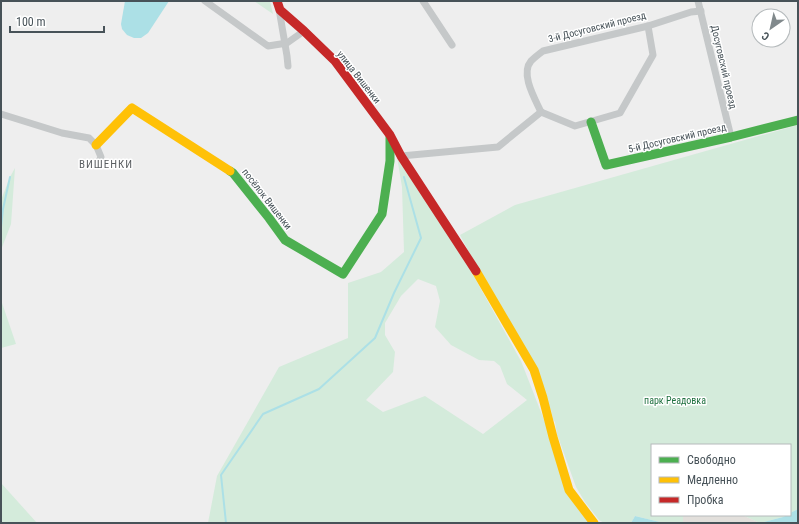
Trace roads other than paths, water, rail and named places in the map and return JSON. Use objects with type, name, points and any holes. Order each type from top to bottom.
[{"type":"street","points":[[205,1],[268,46],[285,44],[304,31]]},
{"type":"street","points":[[423,1],[452,45]]},
{"type":"street","name":"Досуговский проезд","points":[[698,1],[731,137]]},
{"type":"street","points":[[278,5],[288,66]]},
{"type":"street","name":"улица Вишенки","points":[[278,5],[335,61],[390,135],[401,156],[471,262],[534,370],[543,398],[552,437],[570,490],[594,523]]},
{"type":"street","name":"3-й Досуговский проезд","points":[[541,112],[529,84],[526,72],[530,62],[543,51],[648,26],[691,12],[701,11]]},
{"type":"street","points":[[401,156],[498,147],[541,112],[575,126],[620,113],[653,55],[648,26]]},
{"type":"street","name":"посёлок Вишенки","points":[[96,145],[132,108],[233,173],[285,240],[343,274],[382,214],[390,161],[390,135]]},
{"type":"street","points":[[1,114],[62,133],[89,138],[96,145],[101,157],[100,159]]},
{"type":"street","name":"5-й Досуговский проезд","points":[[591,122],[606,165],[731,137],[798,120]]},
{"type":"water","points":[[125,1],[169,1],[148,33],[141,38],[134,38],[127,35],[122,29],[121,24]]},
{"type":"water","points":[[798,509],[798,523],[760,523],[785,516],[791,516],[791,512]]},
{"type":"water","points":[[635,516],[664,523],[631,523]]},
{"type":"waterway","points":[[1,227],[3,209],[10,177]]},
{"type":"waterway","points":[[226,523],[221,475],[263,414],[319,389],[375,338],[394,293],[421,238],[404,177]]},
{"type":"district","name":"ВИШЕНКИ","points":[[106,164]]},
{"type":"park label","name":"парк Реадовка","points":[[675,400]]}]
